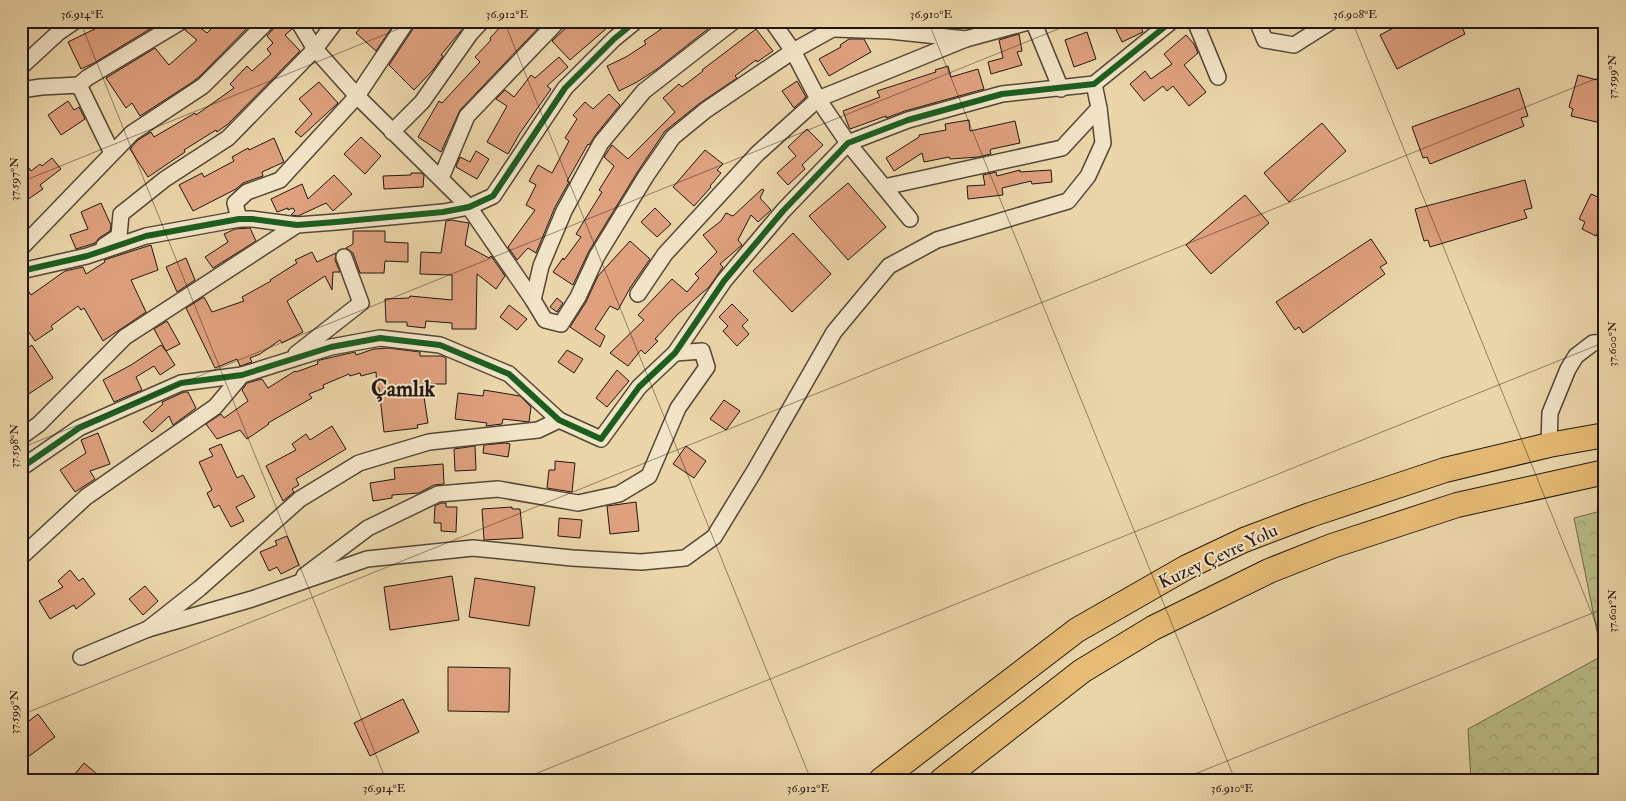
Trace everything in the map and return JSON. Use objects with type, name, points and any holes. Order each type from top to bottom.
[{"type":"main road","name":"Kuzey Çevre Yolu","points":[[881,780],[1077,630],[1188,567],[1244,540],[1310,515],[1445,470],[1549,445],[1605,434]]},
{"type":"main road","name":"Kuzey Çevre Yolu","points":[[942,780],[1082,672],[1153,628],[1269,571],[1332,546],[1457,505],[1605,472]]},
{"type":"street","points":[[21,67],[59,32],[75,21]]},
{"type":"street","points":[[21,90],[80,85],[87,78],[182,21]]},
{"type":"street","points":[[21,248],[132,133],[203,86],[268,21]]},
{"type":"street","points":[[298,21],[315,49],[357,96],[469,207],[545,320],[561,324],[578,297],[597,256],[646,176],[673,137],[706,110],[793,52],[841,25],[966,39]]},
{"type":"street","points":[[87,256],[119,236],[121,214],[165,179],[228,138],[315,49],[336,21]]},
{"type":"street","points":[[239,219],[235,202],[247,192],[280,180],[357,96],[407,21]]},
{"type":"street","points":[[392,132],[422,102],[470,34],[482,21]]},
{"type":"street","points":[[441,178],[467,116],[558,21]]},
{"type":"street","points":[[21,270],[87,256],[146,236],[239,219],[297,224],[469,207],[493,196],[565,88],[614,39],[636,21]]},
{"type":"street","points":[[533,300],[541,266],[564,211],[601,143],[644,91],[734,21]]},
{"type":"street","points":[[772,21],[793,52],[818,99],[848,143],[910,219]]},
{"type":"street","points":[[638,294],[665,254],[757,154],[818,99],[966,39],[1033,21],[1061,89]]},
{"type":"street","points":[[21,468],[79,428],[180,383],[242,375],[331,346],[380,338],[440,345],[509,374],[558,420],[601,439],[639,387],[675,354],[724,281],[783,211],[848,143],[908,120],[1002,94],[1094,84],[1172,21]]},
{"type":"street","points":[[1194,21],[1218,77]]},
{"type":"street","points":[[1257,21],[1265,40],[1294,45],[1332,21]]},
{"type":"street","points":[[81,657],[148,628],[252,599],[367,559],[472,548],[572,558],[641,562],[685,558],[714,537],[755,470],[834,332],[889,266],[937,240],[1068,201],[1088,176],[1103,143],[1094,84]]},
{"type":"street","points":[[80,85],[112,153]]},
{"type":"street","points":[[884,187],[1062,148],[1099,108]]},
{"type":"street","points":[[21,437],[39,424],[125,337],[297,224]]},
{"type":"street","points":[[288,360],[361,303],[344,257]]},
{"type":"street","points":[[1549,445],[1550,413],[1568,369],[1576,356],[1593,344],[1605,342]]},
{"type":"street","points":[[293,585],[368,528],[438,494],[498,489],[578,503],[619,494],[649,476],[678,408],[707,367],[702,351],[675,354]]},
{"type":"street","points":[[21,557],[86,497],[215,407],[242,375]]},
{"type":"street","points":[[148,628],[200,588],[300,499],[359,463],[428,442],[538,430],[558,420]]},
{"type":"green space","points":[[1605,510],[1605,780],[1471,780],[1468,729],[1602,656],[1574,518]]},
{"type":"building","points":[[104,21],[163,21],[81,69],[68,42],[105,24]]},
{"type":"building","points":[[191,21],[207,33],[219,21],[254,21],[191,83],[140,116],[132,103],[126,108],[106,78],[155,48],[169,65],[197,40],[185,30],[190,26]]},
{"type":"building","points":[[277,21],[289,21],[292,29],[285,35],[300,51],[228,124],[184,150],[185,152],[148,177],[130,149],[138,140],[151,132],[154,137],[195,113],[196,115],[234,88],[230,84],[247,66],[252,71],[271,54],[267,49],[273,43],[267,36],[275,27]]},
{"type":"building","points":[[366,21],[396,21],[376,51],[356,33]]},
{"type":"building","points":[[416,21],[469,21],[441,55],[443,56],[433,70],[414,90],[389,65],[415,26]]},
{"type":"building","points":[[506,21],[545,21],[460,110],[441,152],[418,137],[439,101],[442,103],[480,62],[475,57]]},
{"type":"building","points":[[579,21],[615,21],[570,60],[552,41],[567,27],[569,29]]},
{"type":"building","points":[[660,21],[718,21],[657,69],[619,91],[607,66],[646,44],[644,41],[664,27]]},
{"type":"building","points":[[1112,21],[1138,21],[1143,32],[1122,42]]},
{"type":"building","points":[[1407,21],[1459,21],[1465,34],[1397,69],[1380,35]]},
{"type":"building","points":[[756,29],[773,51],[757,62],[756,60],[735,76],[737,78],[700,103],[665,131],[589,251],[573,285],[553,272],[581,237],[576,234],[602,192],[599,190],[614,166],[604,157],[612,145],[628,159],[675,112],[663,98],[679,84],[682,87]]},
{"type":"building","points":[[1087,32],[1096,59],[1074,67],[1065,40]]},
{"type":"building","points":[[1019,34],[1022,51],[1017,52],[1022,65],[991,74],[988,62],[1003,58],[999,40]]},
{"type":"building","points":[[1186,35],[1194,44],[1198,53],[1184,65],[1206,92],[1189,106],[1173,86],[1167,91],[1163,86],[1144,101],[1130,84],[1145,71],[1151,79],[1172,64],[1164,54]]},
{"type":"building","points":[[849,39],[864,39],[871,52],[829,76],[819,59],[841,47],[840,45]]},
{"type":"building","points":[[559,57],[568,67],[547,86],[551,89],[520,133],[508,154],[487,142],[507,106],[496,99],[505,90],[514,97],[531,75],[535,78]]},
{"type":"building","points":[[948,66],[951,77],[978,69],[984,89],[886,118],[886,116],[850,129],[843,111],[880,97],[877,91],[936,72],[935,70]]},
{"type":"building","points":[[1578,75],[1605,82],[1605,124],[1571,116],[1573,109],[1569,107]]},
{"type":"building","points":[[797,81],[806,97],[794,108],[782,91]]},
{"type":"building","points":[[319,82],[338,103],[301,137],[295,132],[312,114],[299,99]]},
{"type":"building","points":[[1519,88],[1528,116],[1521,118],[1524,126],[1430,164],[1427,157],[1423,158],[1412,127]]},
{"type":"building","points":[[609,94],[620,105],[588,144],[567,181],[569,182],[555,207],[536,253],[528,248],[517,260],[508,247],[535,210],[526,205],[536,185],[529,181],[538,165],[552,173],[569,141],[565,138],[577,119],[573,115],[585,102],[593,109]]},
{"type":"building","points":[[68,101],[74,110],[79,107],[85,119],[61,135],[48,115]]},
{"type":"building","points":[[969,120],[970,131],[1015,121],[1020,143],[992,149],[990,150],[991,154],[978,157],[950,159],[949,157],[924,162],[922,153],[894,171],[886,158],[919,137],[919,135],[946,130],[945,124]]},
{"type":"building","points":[[1322,123],[1346,151],[1289,202],[1264,173]]},
{"type":"building","points":[[807,129],[823,145],[802,165],[805,169],[788,185],[777,173],[796,156],[788,147]]},
{"type":"building","points":[[361,137],[381,156],[365,174],[344,154]]},
{"type":"building","points":[[274,138],[284,162],[262,172],[263,176],[243,183],[236,189],[193,211],[179,185],[202,173],[204,177],[234,161],[232,157],[248,148],[249,150]]},
{"type":"building","points":[[705,150],[723,164],[717,170],[721,173],[694,206],[673,187]]},
{"type":"building","points":[[476,151],[489,159],[477,179],[456,167],[460,157],[470,162]]},
{"type":"building","points":[[21,156],[31,171],[40,164],[42,166],[52,158],[61,169],[40,185],[43,189],[21,204]]},
{"type":"building","points":[[1020,170],[1020,172],[1051,170],[1052,182],[1032,184],[1031,181],[1002,188],[1003,195],[968,199],[967,186],[985,185],[983,175],[996,172],[997,176]]},
{"type":"building","points":[[411,173],[421,173],[424,175],[423,187],[384,189],[383,176],[411,175]]},
{"type":"building","points":[[334,175],[352,194],[333,211],[326,203],[298,216],[291,215],[295,211],[293,208],[277,212],[271,199],[302,184],[308,199]]},
{"type":"building","points":[[1525,180],[1532,208],[1524,210],[1527,218],[1430,247],[1428,240],[1424,241],[1415,209]]},
{"type":"building","points":[[848,183],[886,227],[848,260],[809,216]]},
{"type":"building","points":[[762,189],[764,190],[760,198],[771,210],[758,222],[751,215],[738,240],[742,245],[720,264],[723,267],[709,287],[677,315],[655,339],[658,341],[645,354],[641,350],[628,366],[610,353],[644,320],[638,315],[672,279],[687,292],[699,278],[695,274],[717,252],[703,235],[721,221],[726,213],[733,216]]},
{"type":"building","points":[[1591,194],[1605,200],[1605,233],[1599,230],[1596,236],[1582,229],[1585,222],[1579,219]]},
{"type":"building","points":[[1245,195],[1269,223],[1211,274],[1186,245]]},
{"type":"building","points":[[101,203],[111,225],[110,231],[95,243],[76,249],[70,235],[88,229],[81,212]]},
{"type":"building","points":[[655,208],[671,224],[657,237],[641,222]]},
{"type":"building","points":[[446,221],[469,223],[465,245],[489,258],[491,256],[505,276],[496,289],[477,274],[476,329],[452,329],[452,323],[426,321],[425,328],[407,326],[407,322],[386,322],[385,299],[409,298],[410,296],[452,300],[452,275],[420,274],[421,252],[441,253]]},
{"type":"building","points":[[250,228],[256,241],[213,268],[205,257],[228,242],[224,234],[235,229]]},
{"type":"building","points":[[353,231],[385,231],[385,242],[408,243],[408,262],[385,261],[384,273],[360,273],[353,253],[346,248],[353,244]]},
{"type":"building","points":[[793,233],[831,274],[792,312],[753,271]]},
{"type":"building","points":[[1371,239],[1387,263],[1380,267],[1385,274],[1303,333],[1299,327],[1295,330],[1276,302]]},
{"type":"building","points":[[630,241],[650,259],[630,288],[618,310],[610,306],[595,329],[605,336],[600,347],[570,327],[586,302],[598,276]]},
{"type":"building","points":[[151,245],[158,270],[131,280],[146,312],[103,341],[84,308],[81,310],[78,306],[51,326],[53,329],[35,341],[21,321],[21,280],[31,295],[65,271],[83,267],[86,274],[105,262],[104,260]]},
{"type":"building","points":[[312,252],[317,262],[336,253],[335,260],[340,272],[333,272],[332,290],[325,276],[287,301],[303,332],[282,343],[280,340],[260,354],[250,358],[252,362],[240,366],[237,359],[215,368],[186,308],[204,297],[212,312],[244,301],[242,297],[271,281],[297,263],[295,260]]},
{"type":"building","points":[[186,258],[195,280],[177,292],[166,267]]},
{"type":"building","points":[[557,298],[563,303],[557,312],[550,307]]},
{"type":"building","points":[[732,304],[748,320],[742,326],[749,334],[737,346],[723,331],[728,326],[719,317]]},
{"type":"building","points":[[509,305],[527,319],[517,330],[500,317]]},
{"type":"building","points":[[167,321],[180,344],[166,351],[154,329]]},
{"type":"building","points":[[32,345],[53,378],[21,399],[21,352]]},
{"type":"building","points":[[161,345],[175,365],[160,375],[154,366],[136,377],[142,390],[114,402],[103,380],[131,365]]},
{"type":"building","points":[[388,348],[420,352],[420,356],[442,356],[446,358],[446,384],[422,384],[428,423],[417,425],[418,428],[384,432],[376,372],[361,376],[360,373],[350,376],[349,374],[323,385],[324,388],[309,394],[312,398],[268,423],[247,439],[240,430],[217,439],[206,424],[221,414],[224,418],[248,401],[242,390],[247,383],[262,379],[268,388],[295,371],[318,364],[317,362],[320,360],[355,352],[356,355],[374,349]]},
{"type":"building","points":[[567,350],[583,359],[574,373],[558,362]]},
{"type":"building","points":[[617,370],[629,381],[607,407],[596,398]]},
{"type":"building","points":[[484,390],[520,396],[531,407],[529,422],[503,419],[502,424],[486,426],[487,423],[455,419],[458,393],[483,396]]},
{"type":"building","points":[[188,392],[196,408],[173,425],[169,416],[152,432],[143,422],[163,404],[162,402]]},
{"type":"building","points":[[724,400],[740,411],[726,430],[710,419]]},
{"type":"building","points":[[332,426],[346,449],[296,479],[299,485],[292,489],[294,492],[283,501],[266,466],[296,450],[292,444],[306,434],[310,440]]},
{"type":"building","points":[[98,433],[110,464],[90,471],[95,479],[75,492],[60,470],[86,453],[81,440]]},
{"type":"building","points":[[221,444],[237,478],[243,475],[255,497],[236,507],[244,521],[231,527],[219,505],[214,508],[207,493],[212,490],[199,462],[213,456],[209,449]]},
{"type":"building","points":[[510,444],[508,457],[483,453],[484,445]]},
{"type":"building","points":[[475,446],[476,470],[455,471],[454,449]]},
{"type":"building","points":[[686,446],[706,461],[694,478],[673,464]]},
{"type":"building","points":[[555,461],[575,463],[572,492],[547,488],[549,470],[555,470]]},
{"type":"building","points":[[443,464],[444,484],[434,485],[419,493],[392,495],[392,498],[373,501],[370,483],[395,479],[394,468]]},
{"type":"building","points":[[636,502],[639,531],[610,534],[607,506]]},
{"type":"building","points":[[446,503],[446,507],[457,507],[456,532],[441,531],[441,523],[434,523],[435,506]]},
{"type":"building","points":[[512,507],[512,509],[520,509],[523,538],[484,540],[482,509]]},
{"type":"building","points":[[559,518],[582,520],[580,538],[558,536]]},
{"type":"building","points":[[287,536],[299,565],[281,574],[277,567],[269,571],[260,552],[277,545],[275,541]]},
{"type":"building","points":[[70,570],[79,581],[83,578],[95,594],[76,609],[74,605],[50,619],[39,601],[63,587],[58,581]]},
{"type":"building","points":[[452,576],[459,620],[390,630],[384,587]]},
{"type":"building","points":[[475,578],[535,587],[529,626],[469,617]]},
{"type":"building","points":[[145,586],[158,601],[143,615],[129,599]]},
{"type":"building","points":[[448,667],[510,668],[509,712],[448,711]]},
{"type":"building","points":[[403,699],[419,732],[370,756],[354,723]]},
{"type":"building","points":[[38,714],[55,737],[21,762],[21,727]]},
{"type":"building","points":[[84,763],[104,780],[70,780]]},
{"type":"cycle path","points":[[21,271],[87,256],[146,236],[239,219],[297,225],[443,212],[469,207],[493,196],[565,88],[614,39],[636,21]]},
{"type":"cycle path","points":[[21,468],[79,428],[181,383],[242,375],[331,347],[380,338],[440,345],[509,374],[559,420],[601,439],[639,387],[675,353],[724,281],[783,211],[848,143],[908,120],[1002,94],[1094,84],[1172,21]]},
{"type":"district","name":"Çamlık","points":[[403,388]]}]
